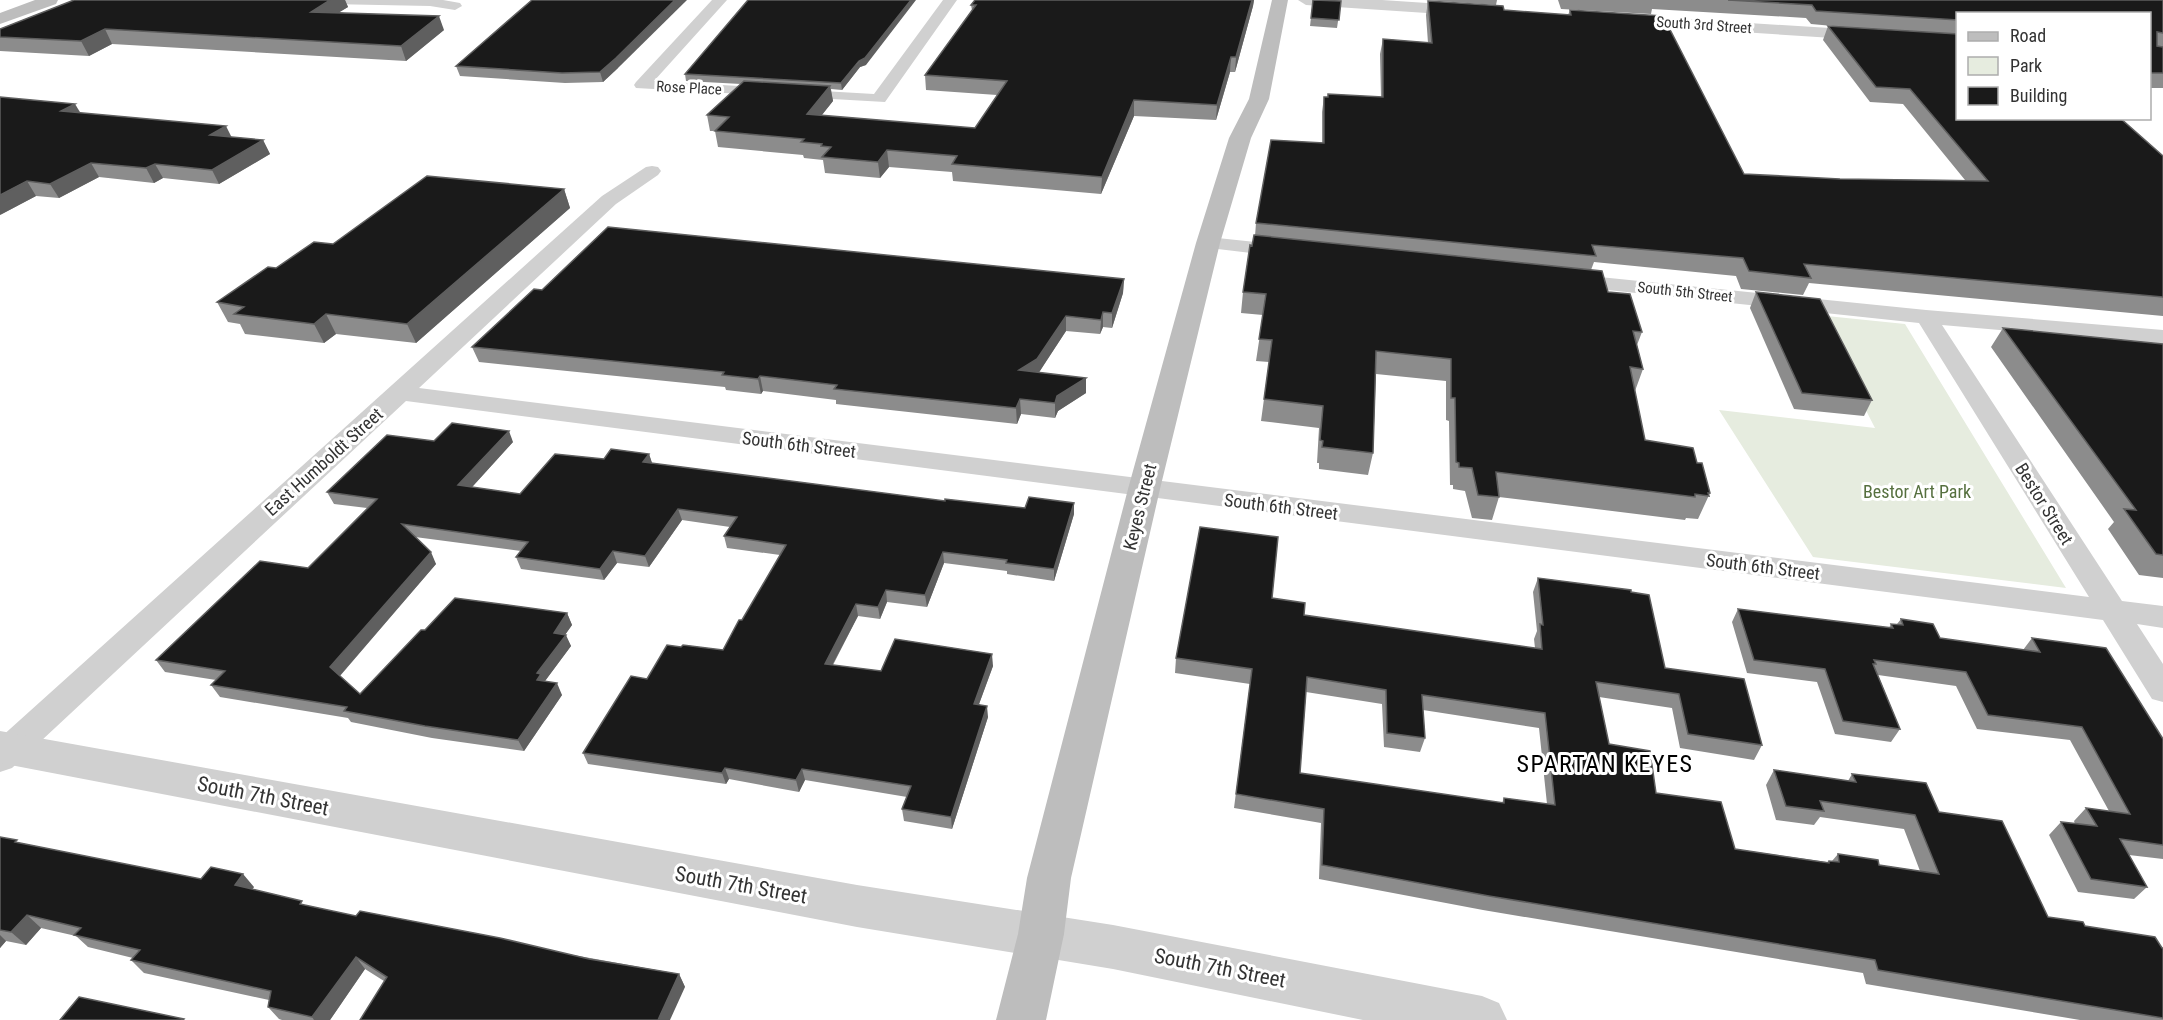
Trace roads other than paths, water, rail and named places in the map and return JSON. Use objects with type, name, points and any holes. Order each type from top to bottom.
[{"type":"main road","points":[[0,9],[26,0]]},
{"type":"main road","points":[[0,19],[50,0]]},
{"type":"main road","name":"Keyes Street","points":[[1021,1020],[1041,934],[1049,878],[1144,489],[1208,243],[1240,138],[1259,99],[1280,0]]},
{"type":"street","points":[[329,0],[430,2],[455,6]]},
{"type":"street","name":"Rose Place","points":[[720,0],[642,86],[879,99],[950,0]]},
{"type":"street","points":[[1306,0],[1486,11]]},
{"type":"street","name":"South 3rd Street","points":[[1605,19],[1956,41]]},
{"type":"street","name":"East Humboldt Street","points":[[3,752],[400,393],[582,222],[609,200],[652,171]]},
{"type":"street","points":[[1208,243],[1306,253]]},
{"type":"street","name":"South 5th Street","points":[[1545,277],[1926,316],[2163,337]]},
{"type":"street","name":"Bestor Street","points":[[1926,316],[2163,690]]},
{"type":"street","name":"South 6th Street","points":[[400,393],[2163,617]]},
{"type":"street","name":"South 7th Street","points":[[3,752],[869,909],[939,921],[1041,934],[1482,1020]]},
{"type":"district","name":"SPARTAN KEYES","points":[[1605,764]]},
{"type":"park label","name":"Bestor Art Park","points":[[1917,492]]}]
